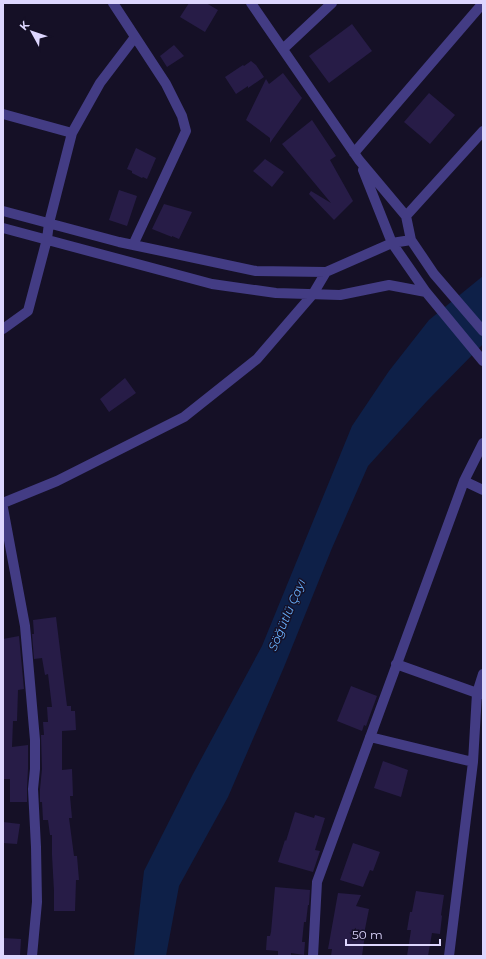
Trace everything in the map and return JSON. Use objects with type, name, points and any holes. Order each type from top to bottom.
[{"type":"street","points":[[113,3],[166,84],[182,116],[186,131],[133,245]]},
{"type":"street","points":[[251,3],[357,157],[406,216],[411,240],[434,274],[483,331]]},
{"type":"street","points":[[283,49],[332,3]]},
{"type":"street","points":[[357,157],[483,3]]},
{"type":"street","points":[[3,329],[28,311],[72,133],[100,83],[135,37]]},
{"type":"street","points":[[3,114],[72,133]]},
{"type":"street","points":[[406,216],[483,131]]},
{"type":"street","points":[[357,157],[392,243],[426,292],[483,361]]},
{"type":"street","points":[[3,211],[119,242],[256,271],[326,272],[392,243],[411,240]]},
{"type":"street","points":[[3,228],[212,284],[276,293],[340,294],[389,285],[426,292]]},
{"type":"street","points":[[3,503],[57,481],[184,417],[256,359],[313,294],[326,272]]},
{"type":"street","points":[[313,956],[317,882],[464,481],[483,443]]},
{"type":"street","points":[[464,481],[483,490]]},
{"type":"street","points":[[3,508],[24,626],[35,740],[33,789],[37,902],[32,956]]},
{"type":"street","points":[[396,664],[480,693]]},
{"type":"street","points":[[449,956],[483,674]]},
{"type":"street","points":[[370,737],[473,762]]},
{"type":"water","name":"Söğütlü Çayı","points":[[483,276],[483,344],[427,401],[368,466],[332,548],[284,667],[228,797],[179,886],[166,956],[134,956],[144,871],[193,774],[262,646],[352,426],[389,371],[429,320]]},
{"type":"building","points":[[189,3],[206,3],[218,10],[205,32],[180,17]]},
{"type":"building","points":[[352,24],[372,51],[329,83],[309,56]]},
{"type":"building","points":[[174,45],[184,56],[167,67],[160,56]]},
{"type":"building","points":[[251,61],[256,65],[264,77],[236,94],[225,77]]},
{"type":"building","points":[[283,73],[302,98],[270,143],[270,138],[246,120],[266,79],[269,84]]},
{"type":"building","points":[[429,93],[455,115],[430,144],[404,122]]},
{"type":"building","points":[[312,120],[336,156],[330,160],[353,201],[334,220],[309,194],[311,191],[331,203],[282,144]]},
{"type":"building","points":[[136,148],[156,158],[147,179],[132,173],[132,171],[127,169]]},
{"type":"building","points":[[265,159],[284,172],[272,187],[253,171]]},
{"type":"building","points":[[119,190],[137,196],[127,226],[109,220]]},
{"type":"building","points":[[164,204],[192,212],[179,239],[152,229]]},
{"type":"building","points":[[125,378],[136,393],[109,412],[100,399]]},
{"type":"building","points":[[56,617],[67,706],[71,706],[71,711],[75,711],[76,730],[62,731],[62,770],[72,769],[73,796],[70,796],[72,818],[69,818],[74,856],[77,856],[79,880],[76,880],[75,911],[54,911],[52,835],[50,835],[48,820],[43,820],[42,802],[40,802],[42,769],[41,735],[44,735],[43,722],[48,722],[47,707],[52,707],[48,674],[45,675],[42,658],[34,659],[32,634],[34,634],[33,620]]},
{"type":"building","points":[[19,636],[24,689],[18,690],[17,721],[13,721],[12,747],[28,745],[27,802],[10,802],[10,779],[3,779],[3,639]]},
{"type":"building","points":[[351,686],[377,696],[366,726],[364,725],[362,731],[337,721]]},
{"type":"building","points":[[383,761],[408,770],[401,797],[374,788]]},
{"type":"building","points":[[295,812],[314,818],[315,815],[325,818],[315,850],[320,851],[313,872],[278,862]]},
{"type":"building","points":[[3,822],[20,824],[17,844],[3,843]]},
{"type":"building","points":[[353,843],[380,852],[373,871],[370,870],[363,887],[340,880]]},
{"type":"building","points":[[275,887],[310,890],[309,905],[306,922],[304,922],[302,942],[305,942],[304,955],[291,953],[291,956],[278,956],[278,951],[266,950],[267,936],[270,936],[271,932]]},
{"type":"building","points":[[416,891],[444,895],[440,934],[432,933],[428,956],[407,956],[411,930],[407,930]]},
{"type":"building","points":[[338,893],[361,895],[356,906],[369,909],[364,934],[362,956],[331,956],[332,949],[328,949]]},
{"type":"building","points":[[3,938],[21,939],[20,956],[3,956]]}]
